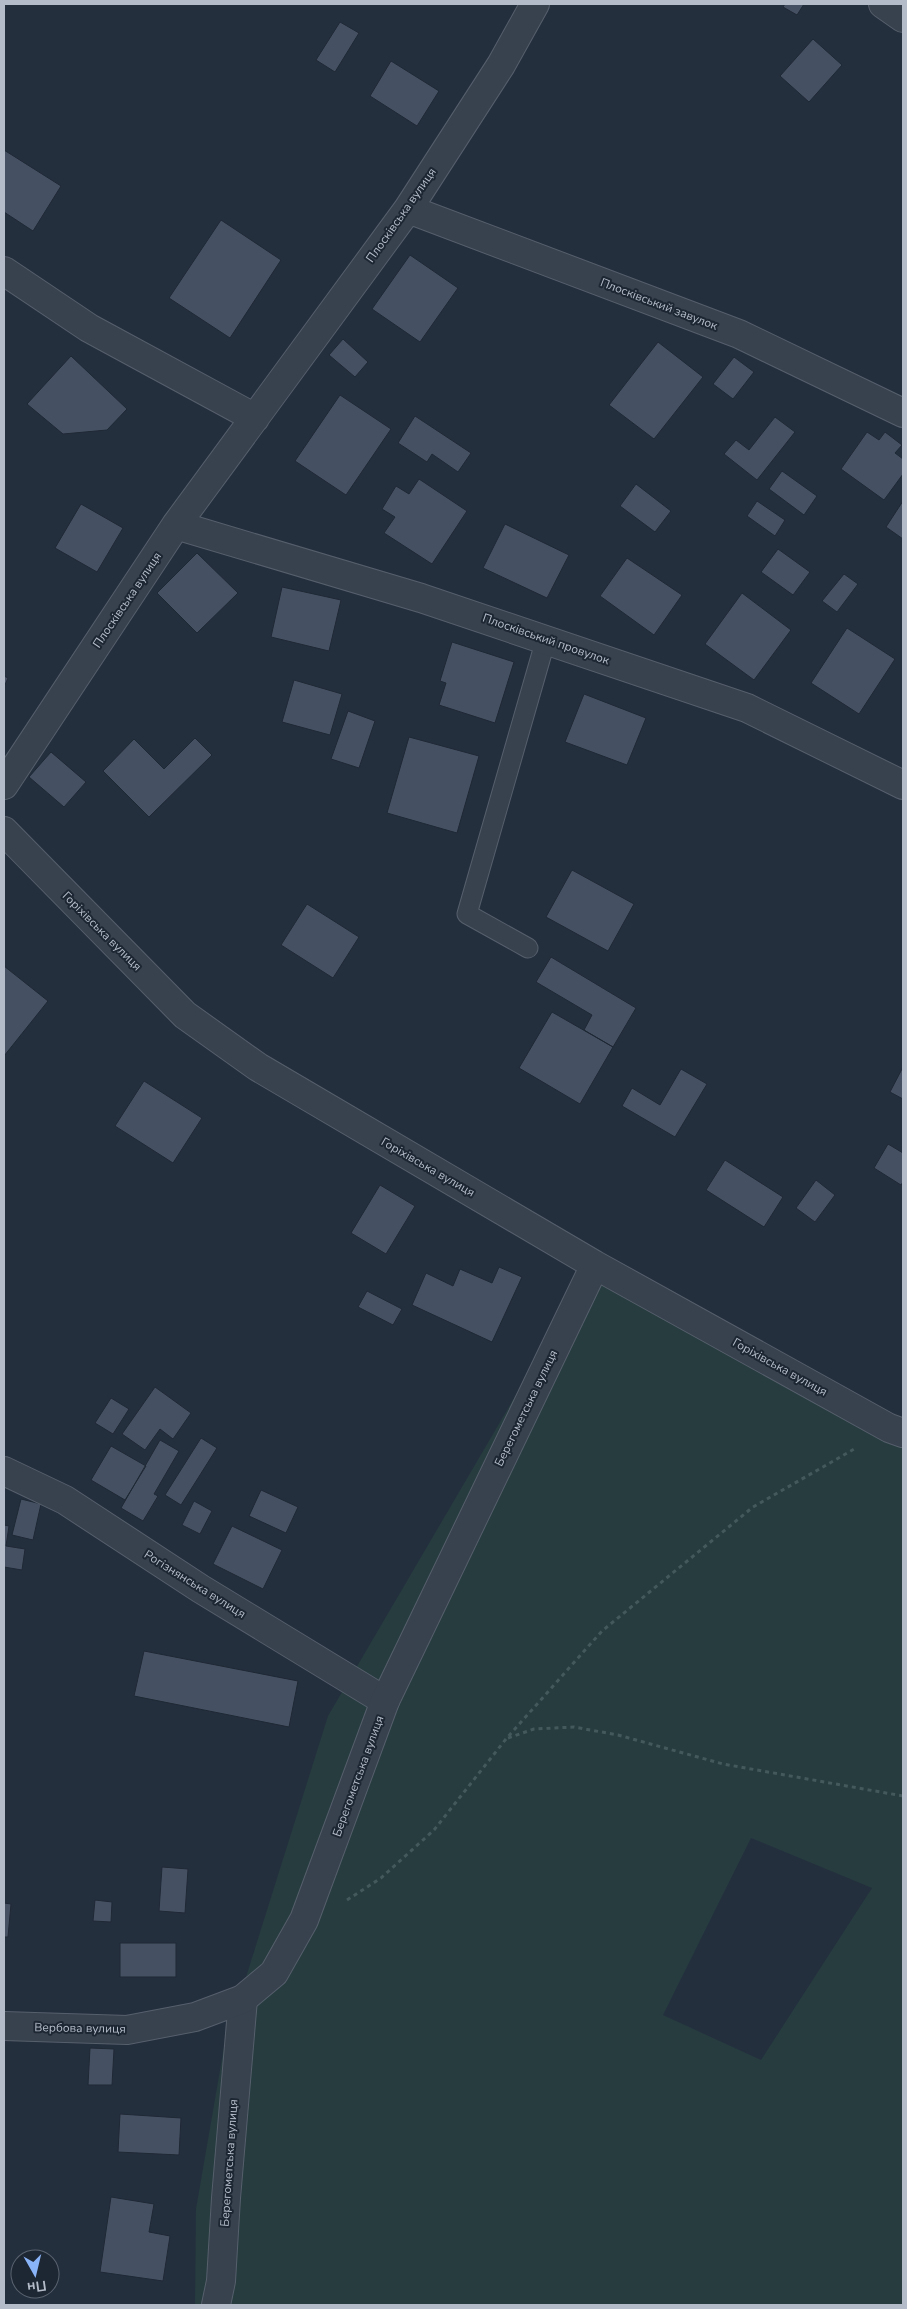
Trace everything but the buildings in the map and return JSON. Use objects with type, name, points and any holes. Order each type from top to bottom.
[{"type":"street","name":"Плосківська вулиця","points":[[4,785],[176,524],[408,209],[501,65],[535,4]]},
{"type":"street","points":[[883,4],[903,18]]},
{"type":"street","name":"Плосківський завулок","points":[[408,209],[739,334],[903,413]]},
{"type":"street","points":[[4,271],[89,328],[255,418]]},
{"type":"street","name":"Плосківський провулок","points":[[176,524],[421,598],[748,708],[903,785]]},
{"type":"street","name":"Горіхівська вулиця","points":[[4,831],[185,1015],[258,1067],[595,1265],[896,1430]]},
{"type":"street","name":"Берегометська вулиця","points":[[216,2305],[221,2281],[242,1999],[274,1973],[304,1920],[385,1701],[595,1265]]},
{"type":"street","name":"Рогізнянська вулиця","points":[[4,1471],[65,1500],[201,1589],[385,1701]]},
{"type":"street","name":"Вербова вулиця","points":[[4,2026],[127,2030],[195,2017],[242,1999]]},
{"type":"lane","points":[[528,948],[467,914],[546,639]]},
{"type":"path","points":[[304,1920],[331,1909],[381,1878],[434,1830],[506,1739],[602,1631],[753,1507],[896,1430]]},
{"type":"path","points":[[506,1739],[534,1729],[574,1727],[618,1735],[723,1764],[903,1796]]},
{"type":"green space","points":[[593,1263],[903,1427],[903,2305],[195,2305],[196,2209],[224,2047],[328,1716]],"holes":[[[751,1838],[872,1888],[761,2060],[663,2015]]]}]
